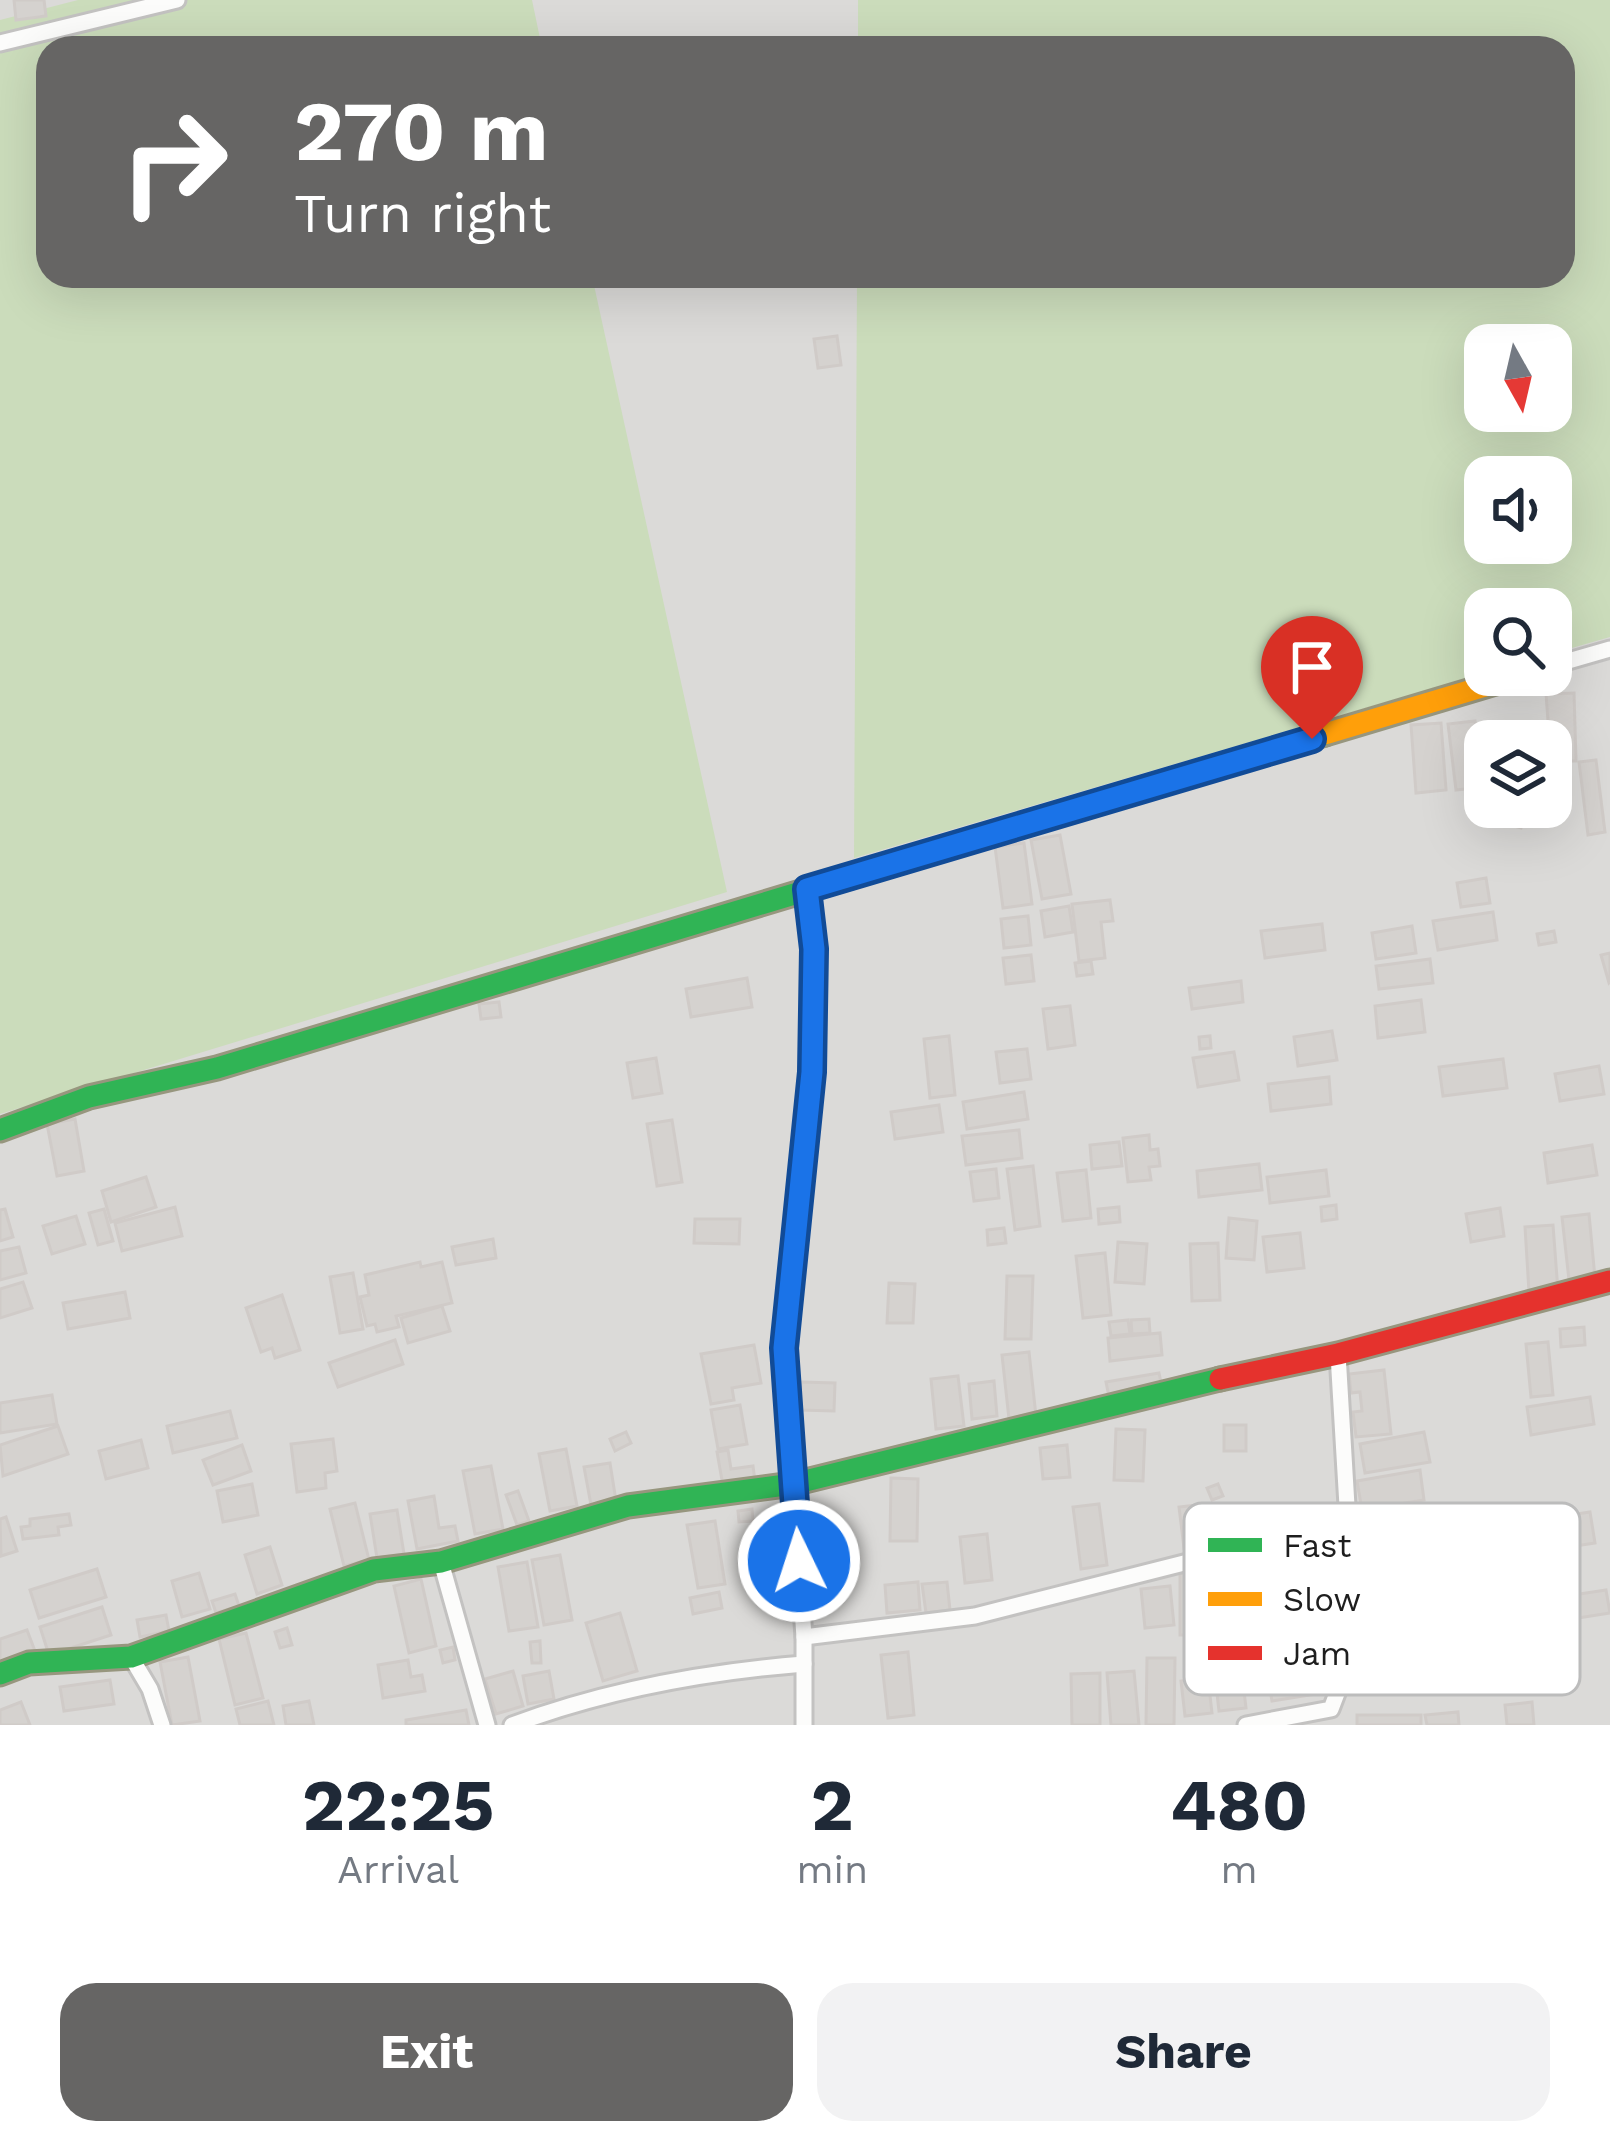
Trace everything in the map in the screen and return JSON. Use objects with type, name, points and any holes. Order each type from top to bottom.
[{"type":"street","points":[[0,43],[110,8],[177,0]]},
{"type":"street","points":[[1572,661],[1610,649]]},
{"type":"street","points":[[0,1130],[89,1097],[217,1068],[1464,692]]},
{"type":"street","points":[[804,1725],[804,1637],[784,1348],[812,1072],[814,949],[807,889]]},
{"type":"street","points":[[0,1674],[29,1663],[131,1657],[374,1570],[441,1562],[628,1506],[793,1484],[1338,1354],[1610,1281]]},
{"type":"street","points":[[1338,1354],[1347,1503]]},
{"type":"street","points":[[441,1562],[487,1725]]},
{"type":"street","points":[[804,1637],[975,1616],[1184,1563]]},
{"type":"street","points":[[131,1657],[150,1689],[162,1725]]},
{"type":"street","points":[[512,1725],[579,1700],[731,1670],[804,1664]]},
{"type":"street","points":[[1246,1725],[1331,1709],[1336,1695]]},
{"type":"shaded area","points":[[0,0],[1610,0],[1610,1725],[0,1725]]},
{"type":"green space","points":[[78,0],[532,0],[540,36],[36,36],[36,288],[595,288],[727,892],[0,1114],[0,20]]},
{"type":"green space","points":[[858,0],[1610,0],[1610,637],[1572,648],[1572,588],[1464,588],[1464,679],[854,858],[857,288],[1575,288],[1575,36],[858,36]]},
{"type":"building","points":[[14,0],[44,0],[46,16],[16,20]]},
{"type":"building","points":[[837,336],[841,365],[818,368],[814,339]]},
{"type":"building","points":[[1572,693],[1576,761],[1572,761],[1572,720],[1548,720],[1546,696]]},
{"type":"building","points":[[1464,722],[1464,789],[1456,790],[1448,724]]},
{"type":"building","points":[[1441,723],[1446,790],[1416,793],[1411,725]]},
{"type":"building","points":[[1596,760],[1605,832],[1588,835],[1579,762]]},
{"type":"building","points":[[1060,835],[1071,894],[1042,899],[1031,840]]},
{"type":"building","points":[[1024,843],[1032,904],[1003,908],[995,847]]},
{"type":"building","points":[[1486,878],[1490,903],[1461,907],[1457,883]]},
{"type":"building","points":[[1110,900],[1113,921],[1101,922],[1105,958],[1079,961],[1072,904]]},
{"type":"building","points":[[1069,906],[1073,932],[1045,937],[1041,911]]},
{"type":"building","points":[[1493,912],[1497,940],[1438,950],[1433,921]]},
{"type":"building","points":[[1028,916],[1031,945],[1004,948],[1001,919]]},
{"type":"building","points":[[1322,924],[1325,950],[1265,958],[1261,931]]},
{"type":"building","points":[[1412,926],[1416,953],[1376,959],[1372,933]]},
{"type":"building","points":[[1554,931],[1556,942],[1539,945],[1537,934]]},
{"type":"building","points":[[1610,953],[1610,982],[1609,983],[1601,955]]},
{"type":"building","points":[[1031,955],[1034,981],[1006,984],[1003,958]]},
{"type":"building","points":[[1430,959],[1433,983],[1379,989],[1376,966]]},
{"type":"building","points":[[1091,961],[1093,974],[1077,976],[1075,963]]},
{"type":"building","points":[[747,978],[752,1007],[691,1017],[686,989]]},
{"type":"building","points":[[1241,981],[1243,1002],[1192,1009],[1189,988]]},
{"type":"building","points":[[1421,1000],[1425,1032],[1378,1038],[1375,1006]]},
{"type":"building","points":[[499,1002],[501,1017],[481,1019],[479,1004]]},
{"type":"building","points":[[1070,1006],[1075,1045],[1048,1049],[1043,1009]]},
{"type":"building","points":[[1332,1031],[1337,1060],[1298,1066],[1294,1037]]},
{"type":"building","points":[[949,1036],[955,1095],[930,1098],[924,1039]]},
{"type":"building","points":[[1210,1036],[1211,1048],[1200,1049],[1199,1037]]},
{"type":"building","points":[[1027,1049],[1031,1079],[1000,1083],[996,1052]]},
{"type":"building","points":[[1234,1052],[1239,1080],[1198,1087],[1193,1058]]},
{"type":"building","points":[[656,1058],[662,1093],[633,1098],[627,1063]]},
{"type":"building","points":[[1503,1059],[1507,1088],[1443,1096],[1439,1067]]},
{"type":"building","points":[[1599,1066],[1604,1094],[1560,1101],[1555,1074]]},
{"type":"building","points":[[1329,1077],[1331,1104],[1271,1111],[1268,1084]]},
{"type":"building","points":[[1024,1092],[1028,1119],[967,1129],[963,1102]]},
{"type":"building","points":[[939,1105],[943,1132],[895,1139],[891,1112]]},
{"type":"building","points":[[75,1119],[84,1171],[57,1176],[47,1124]]},
{"type":"building","points":[[672,1120],[682,1182],[657,1186],[647,1124]]},
{"type":"building","points":[[1019,1130],[1022,1158],[966,1165],[962,1136]]},
{"type":"building","points":[[1149,1135],[1150,1150],[1158,1149],[1160,1166],[1149,1167],[1151,1180],[1128,1182],[1123,1138]]},
{"type":"building","points":[[1119,1142],[1122,1166],[1092,1169],[1090,1145]]},
{"type":"building","points":[[1592,1145],[1597,1175],[1548,1183],[1544,1153]]},
{"type":"building","points":[[1259,1164],[1262,1190],[1199,1197],[1197,1171]]},
{"type":"building","points":[[1033,1166],[1040,1226],[1015,1230],[1007,1169]]},
{"type":"building","points":[[996,1169],[999,1198],[974,1201],[970,1172]]},
{"type":"building","points":[[1086,1170],[1091,1218],[1063,1221],[1057,1173]]},
{"type":"building","points":[[1326,1170],[1329,1196],[1270,1203],[1267,1177]]},
{"type":"building","points":[[146,1177],[156,1207],[111,1222],[102,1191]]},
{"type":"building","points":[[1336,1205],[1337,1219],[1322,1221],[1321,1207]]},
{"type":"building","points":[[175,1207],[182,1236],[122,1251],[115,1223]]},
{"type":"building","points":[[1119,1207],[1120,1222],[1099,1224],[1098,1209]]},
{"type":"building","points":[[1500,1208],[1504,1236],[1471,1242],[1466,1214]]},
{"type":"building","points":[[5,1209],[13,1237],[0,1241],[0,1210]]},
{"type":"building","points":[[104,1209],[113,1241],[98,1245],[89,1213]]},
{"type":"building","points":[[1589,1214],[1595,1278],[1569,1280],[1562,1217]]},
{"type":"building","points":[[76,1216],[85,1244],[52,1254],[43,1226]]},
{"type":"building","points":[[1229,1218],[1257,1221],[1254,1260],[1226,1258]]},
{"type":"building","points":[[695,1219],[740,1219],[739,1244],[694,1243]]},
{"type":"building","points":[[1553,1225],[1558,1291],[1529,1292],[1525,1227]]},
{"type":"building","points":[[1004,1228],[1006,1243],[988,1245],[987,1230]]},
{"type":"building","points":[[1300,1233],[1304,1268],[1267,1272],[1263,1237]]},
{"type":"building","points":[[493,1239],[496,1258],[456,1265],[452,1247]]},
{"type":"building","points":[[1118,1242],[1147,1244],[1144,1284],[1115,1282]]},
{"type":"building","points":[[1218,1243],[1220,1300],[1192,1301],[1190,1244]]},
{"type":"building","points":[[19,1247],[26,1273],[0,1280],[0,1251]]},
{"type":"building","points":[[1105,1253],[1111,1315],[1083,1318],[1076,1256]]},
{"type":"building","points":[[420,1262],[421,1267],[442,1262],[452,1303],[396,1316],[399,1327],[377,1332],[375,1324],[367,1326],[360,1297],[369,1295],[365,1275]]},
{"type":"building","points":[[353,1273],[363,1329],[340,1333],[330,1277]]},
{"type":"building","points":[[1007,1276],[1033,1276],[1031,1339],[1005,1339]]},
{"type":"building","points":[[23,1282],[32,1308],[0,1318],[0,1289]]},
{"type":"building","points":[[889,1283],[915,1284],[913,1323],[887,1323]]},
{"type":"building","points":[[125,1292],[130,1318],[68,1329],[63,1303]]},
{"type":"building","points":[[282,1295],[300,1350],[275,1358],[272,1348],[261,1352],[246,1308]]},
{"type":"building","points":[[442,1306],[450,1331],[408,1343],[401,1318]]},
{"type":"building","points":[[1149,1319],[1150,1333],[1132,1334],[1131,1320]]},
{"type":"building","points":[[1128,1320],[1130,1334],[1111,1336],[1109,1322]]},
{"type":"building","points":[[1584,1327],[1585,1345],[1561,1347],[1560,1329]]},
{"type":"building","points":[[1160,1333],[1162,1355],[1110,1361],[1108,1338]]},
{"type":"building","points":[[395,1340],[403,1364],[338,1387],[329,1363]]},
{"type":"building","points":[[1548,1342],[1553,1395],[1531,1397],[1526,1344]]},
{"type":"building","points":[[754,1345],[761,1383],[732,1388],[734,1400],[711,1404],[701,1354]]},
{"type":"building","points":[[1029,1352],[1036,1416],[1009,1419],[1002,1355]]},
{"type":"building","points":[[1384,1370],[1391,1434],[1356,1437],[1353,1412],[1362,1411],[1360,1392],[1351,1393],[1349,1374]]},
{"type":"building","points":[[1159,1373],[1162,1387],[1109,1397],[1106,1382]]},
{"type":"building","points":[[958,1376],[964,1426],[936,1429],[931,1379]]},
{"type":"building","points":[[994,1381],[997,1416],[972,1419],[969,1384]]},
{"type":"building","points":[[801,1382],[835,1383],[834,1411],[800,1410]]},
{"type":"building","points":[[52,1395],[57,1424],[0,1433],[0,1403]]},
{"type":"building","points":[[1590,1397],[1594,1424],[1531,1435],[1527,1407]]},
{"type":"building","points":[[740,1405],[747,1444],[718,1449],[711,1410]]},
{"type":"building","points":[[230,1411],[237,1438],[173,1453],[167,1426]]},
{"type":"building","points":[[1224,1425],[1246,1425],[1246,1451],[1224,1451]]},
{"type":"building","points":[[58,1426],[68,1454],[3,1476],[0,1445]]},
{"type":"building","points":[[1116,1429],[1145,1430],[1143,1481],[1114,1480]]},
{"type":"building","points":[[626,1432],[631,1443],[615,1451],[610,1439]]},
{"type":"building","points":[[1424,1432],[1430,1462],[1365,1473],[1360,1444]]},
{"type":"building","points":[[333,1439],[337,1471],[325,1473],[326,1488],[297,1492],[291,1444]]},
{"type":"building","points":[[141,1440],[148,1468],[106,1479],[99,1451]]},
{"type":"building","points":[[242,1445],[251,1471],[213,1485],[203,1460]]},
{"type":"building","points":[[1067,1445],[1070,1477],[1043,1479],[1040,1448]]},
{"type":"building","points":[[566,1449],[577,1506],[550,1511],[539,1454]]},
{"type":"building","points":[[728,1450],[731,1469],[753,1466],[755,1481],[723,1486],[717,1452]]},
{"type":"building","points":[[610,1463],[616,1501],[591,1505],[584,1467]]},
{"type":"building","points":[[491,1466],[503,1529],[475,1534],[463,1471]]},
{"type":"building","points":[[1420,1470],[1424,1500],[1361,1503],[1357,1481]]},
{"type":"building","points":[[891,1478],[918,1479],[917,1541],[890,1541]]},
{"type":"building","points":[[252,1484],[258,1515],[223,1522],[217,1491]]},
{"type":"building","points":[[1218,1484],[1223,1496],[1212,1500],[1207,1488]]},
{"type":"building","points":[[518,1491],[529,1521],[517,1525],[506,1495]]},
{"type":"building","points":[[434,1496],[439,1528],[455,1526],[458,1541],[417,1549],[408,1501]]},
{"type":"building","points":[[355,1503],[369,1560],[344,1566],[330,1509]]},
{"type":"building","points":[[1099,1504],[1107,1565],[1081,1569],[1073,1507]]},
{"type":"building","points":[[1184,1506],[1184,1548],[1179,1507]]},
{"type":"building","points":[[752,1509],[753,1521],[739,1522],[738,1511]]},
{"type":"building","points":[[397,1510],[404,1554],[377,1558],[370,1514]]},
{"type":"building","points":[[1590,1512],[1595,1543],[1580,1545],[1580,1514]]},
{"type":"building","points":[[69,1514],[71,1525],[58,1527],[59,1535],[23,1539],[21,1527],[30,1526],[30,1519]]},
{"type":"building","points":[[6,1517],[17,1551],[1,1556],[0,1519]]},
{"type":"building","points":[[715,1521],[725,1584],[698,1588],[687,1525]]},
{"type":"building","points":[[987,1534],[992,1580],[965,1583],[960,1537]]},
{"type":"building","points":[[270,1547],[282,1585],[257,1594],[245,1555]]},
{"type":"building","points":[[560,1555],[572,1620],[544,1625],[532,1560]]},
{"type":"building","points":[[527,1562],[538,1627],[509,1631],[498,1567]]},
{"type":"building","points":[[97,1569],[106,1597],[39,1618],[30,1590]]},
{"type":"building","points":[[199,1573],[210,1609],[182,1617],[172,1581]]},
{"type":"building","points":[[1180,1573],[1184,1573],[1184,1635],[1180,1635]]},
{"type":"building","points":[[421,1579],[436,1646],[409,1653],[394,1586]]},
{"type":"building","points":[[918,1582],[920,1610],[887,1613],[885,1585]]},
{"type":"building","points":[[947,1582],[950,1610],[926,1613],[922,1584]]},
{"type":"building","points":[[1170,1586],[1174,1625],[1145,1628],[1141,1589]]},
{"type":"building","points":[[1606,1590],[1610,1613],[1580,1618],[1580,1594]]},
{"type":"building","points":[[719,1592],[722,1608],[693,1614],[690,1598]]},
{"type":"building","points":[[235,1594],[239,1606],[216,1613],[212,1601]]},
{"type":"building","points":[[102,1607],[111,1635],[49,1655],[40,1627]]},
{"type":"building","points":[[620,1613],[637,1671],[603,1681],[586,1623]]},
{"type":"building","points":[[166,1615],[169,1631],[140,1637],[137,1620]]},
{"type":"building","points":[[287,1628],[292,1645],[280,1648],[275,1632]]},
{"type":"building","points":[[27,1630],[38,1659],[0,1672],[0,1639]]},
{"type":"building","points":[[246,1633],[263,1698],[235,1705],[219,1639]]},
{"type":"building","points":[[540,1641],[541,1663],[532,1663],[530,1642]]},
{"type":"building","points":[[453,1647],[455,1660],[443,1663],[440,1650]]},
{"type":"building","points":[[908,1652],[914,1715],[888,1718],[881,1655]]},
{"type":"building","points":[[188,1657],[200,1721],[172,1725],[160,1662]]},
{"type":"building","points":[[1147,1658],[1175,1658],[1174,1725],[1146,1725]]},
{"type":"building","points":[[408,1660],[411,1677],[422,1675],[425,1691],[383,1698],[378,1665]]},
{"type":"building","points":[[513,1671],[523,1706],[496,1714],[485,1679]]},
{"type":"building","points":[[549,1671],[554,1699],[528,1704],[523,1676]]},
{"type":"building","points":[[1134,1671],[1139,1725],[1111,1725],[1107,1673]]},
{"type":"building","points":[[1100,1673],[1100,1725],[1072,1725],[1071,1674]]},
{"type":"building","points":[[110,1680],[114,1704],[64,1711],[60,1687]]},
{"type":"building","points":[[1181,1681],[1184,1695],[1210,1695],[1212,1713],[1185,1716]]},
{"type":"building","points":[[1217,1695],[1244,1695],[1246,1708],[1219,1711]]},
{"type":"building","points":[[1271,1695],[1310,1695],[1272,1701]]},
{"type":"building","points":[[268,1701],[274,1725],[240,1725],[236,1709]]},
{"type":"building","points":[[309,1701],[314,1725],[286,1725],[283,1706]]},
{"type":"building","points":[[21,1702],[30,1725],[0,1725],[0,1710]]},
{"type":"building","points":[[1532,1702],[1534,1725],[1507,1725],[1505,1705]]},
{"type":"building","points":[[466,1710],[469,1725],[406,1725],[406,1720]]},
{"type":"building","points":[[1458,1712],[1459,1725],[1427,1725],[1425,1715]]},
{"type":"building","points":[[1357,1715],[1421,1715],[1421,1725],[1357,1725]]},
{"type":"traffic: fast","points":[[0,1130],[89,1097],[217,1068],[1325,734]]},
{"type":"traffic: fast","points":[[0,1674],[29,1663],[131,1657],[374,1570],[441,1562],[628,1506],[793,1484],[1220,1379]]},
{"type":"traffic: slow","points":[[1325,734],[1464,692]]},
{"type":"traffic: jam","points":[[1220,1379],[1338,1354],[1610,1281]]},
{"type":"route","points":[[799,1561],[784,1348],[812,1072],[814,949],[807,889],[1312,739]]}]
